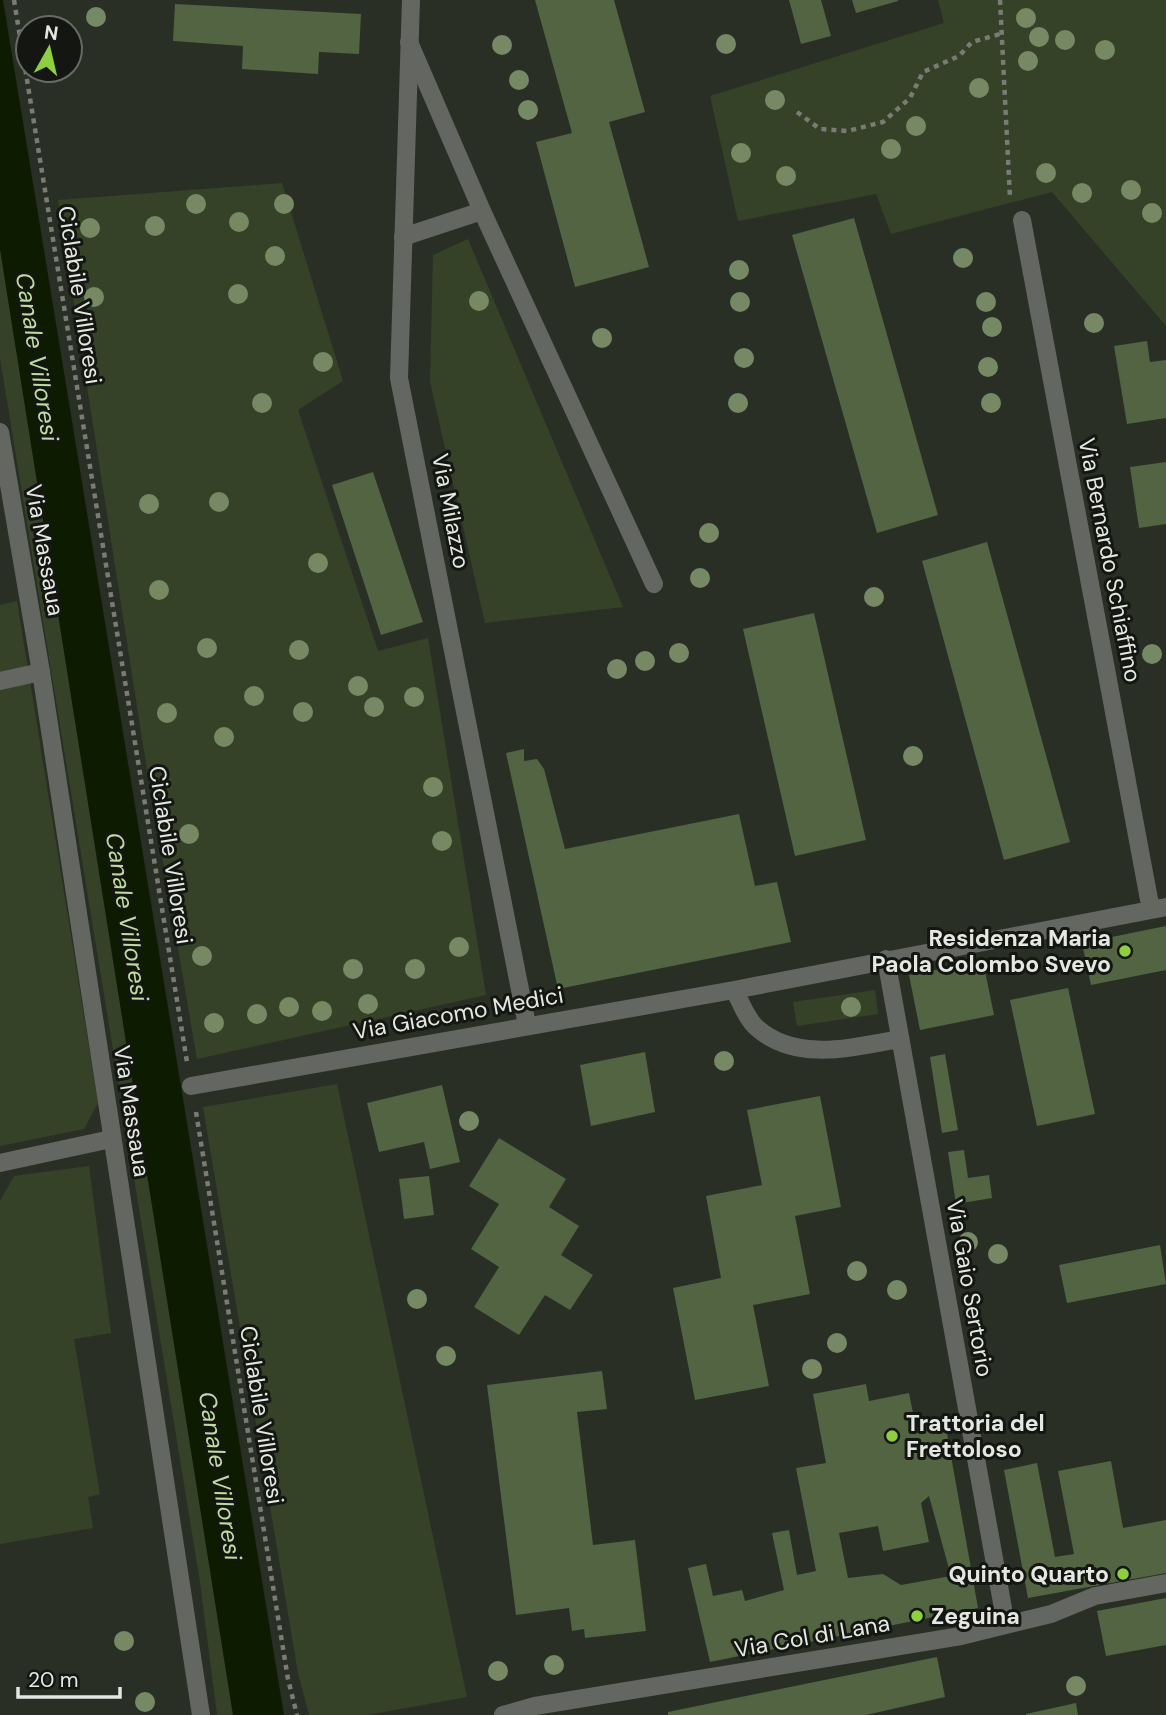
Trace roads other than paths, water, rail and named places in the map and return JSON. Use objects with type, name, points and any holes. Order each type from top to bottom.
[{"type":"street","name":"Via Milazzo","points":[[411,0],[399,378],[527,1024]]},
{"type":"street","points":[[409,42],[482,211],[654,584]]},
{"type":"street","points":[[403,237],[482,211]]},
{"type":"street","name":"Via Bernardo Schiaffino","points":[[1022,220],[1158,909]]},
{"type":"street","name":"Via Massaua","points":[[0,432],[41,672],[201,1715]]},
{"type":"street","points":[[0,681],[41,672]]},
{"type":"street","name":"Via Giacomo Medici","points":[[191,1086],[527,1024],[734,990],[1158,909]]},
{"type":"street","name":"Via Gaio Sertorio","points":[[886,960],[1006,1626]]},
{"type":"street","points":[[734,990],[755,1027],[781,1043],[827,1052],[900,1039]]},
{"type":"street","points":[[0,1163],[111,1139]]},
{"type":"street","name":"Via Col di Lana","points":[[503,1715],[921,1643],[1006,1626],[1051,1614],[1095,1597],[1166,1583]]},
{"type":"water","name":"Canale Villoresi","points":[[0,0],[3,0],[14,67],[14,84],[17,84],[284,1715],[233,1715],[0,249]]},
{"type":"place","name":"Residenza Maria Paola Colombo Svevo","points":[[1125,951]]},
{"type":"place","name":"Trattoria del Frettoloso","points":[[892,1436]]},
{"type":"place","name":"Quinto Quarto","points":[[1123,1574]]},
{"type":"place","name":"Zeguina","points":[[917,1616]]}]
